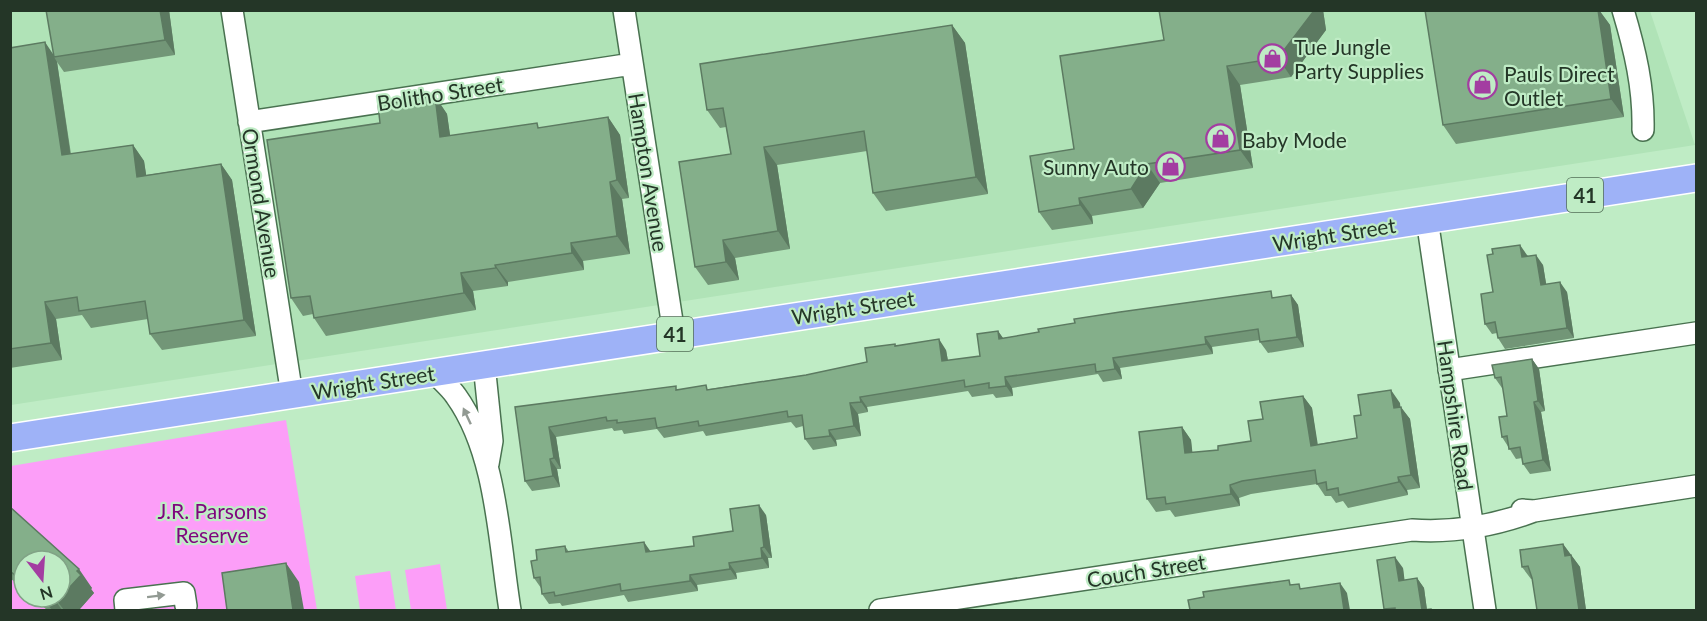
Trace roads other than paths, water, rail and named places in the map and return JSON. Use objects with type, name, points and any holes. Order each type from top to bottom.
[{"type":"main road","name":"Wright Street","points":[[10,438],[1696,178]]},
{"type":"street","name":"Ormond Avenue","points":[[232,10],[292,395]]},
{"type":"street","name":"Hampton Avenue","points":[[624,10],[674,334]]},
{"type":"street","points":[[1623,10],[1633,43],[1643,99],[1643,130]]},
{"type":"street","name":"Bolitho Street","points":[[249,122],[632,64]]},
{"type":"street","name":"Hampshire Road","points":[[1427,219],[1485,610]]},
{"type":"street","points":[[1449,370],[1696,333]]},
{"type":"street","points":[[484,364],[492,441],[488,467]]},
{"type":"street","points":[[434,372],[455,394],[468,414],[488,467],[510,610]]},
{"type":"street","name":"Couch Street","points":[[880,610],[1412,530],[1443,518],[1472,521],[1502,509],[1534,511],[1696,486]]},
{"type":"street","points":[[126,610],[125,600],[184,592],[186,606]]},
{"type":"place","name":"Tue Jungle Party Supplies","points":[[1273,58]]},
{"type":"place","name":"Pauls Direct Outlet","points":[[1483,85]]},
{"type":"place","name":"Baby Mode","points":[[1221,139]]},
{"type":"place","name":"Sunny Auto","points":[[1170,166]]},
{"type":"park label","name":"J.R. Parsons Reserve","points":[[212,522]]}]
